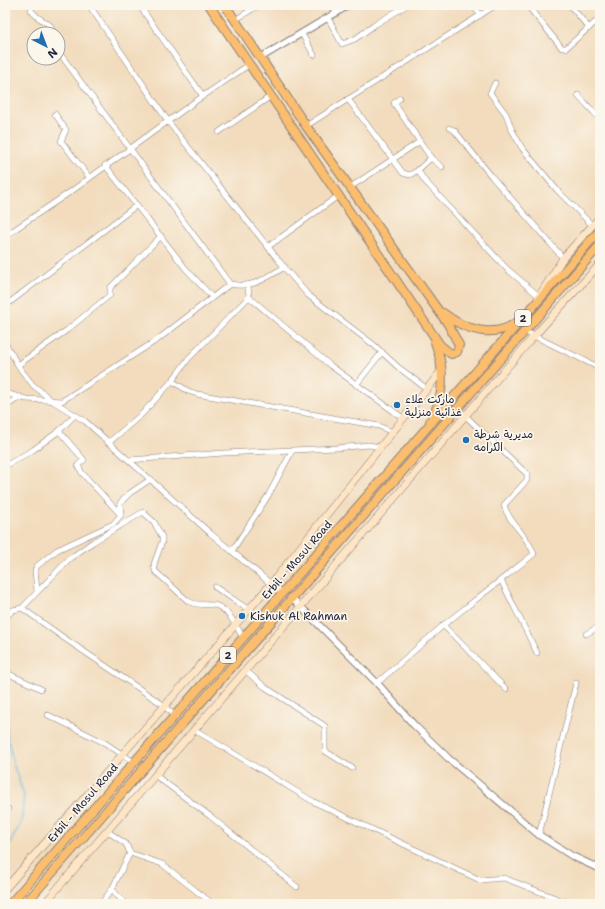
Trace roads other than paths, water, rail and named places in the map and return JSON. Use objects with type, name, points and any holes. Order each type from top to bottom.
[{"type":"main road","points":[[209,5],[430,331],[447,352],[451,354],[457,352],[459,348],[458,341],[436,307],[349,188],[225,5]]},
{"type":"main road","points":[[534,305],[563,258],[596,228],[600,217]]},
{"type":"main road","name":"Erbil - Mosul Road","points":[[10,904],[525,316],[596,228]]},
{"type":"main road","name":"Erbil - Mosul Road","points":[[25,904],[66,859],[291,597],[374,505],[600,245]]},
{"type":"main road","points":[[44,904],[535,335],[600,264]]},
{"type":"main road","points":[[436,307],[456,322],[485,332],[507,329],[525,316]]},
{"type":"main road","points":[[426,428],[439,401],[442,370],[437,348],[430,331]]},
{"type":"main road","points":[[5,889],[271,584],[442,370]]},
{"type":"street","points":[[89,5],[168,120],[308,295],[382,352],[398,368],[426,389]]},
{"type":"street","points":[[139,5],[203,96]]},
{"type":"street","points":[[235,20],[259,5]]},
{"type":"street","points":[[332,5],[337,13]]},
{"type":"street","points":[[260,58],[349,5]]},
{"type":"street","points":[[328,18],[342,44],[355,39],[407,5]]},
{"type":"street","points":[[472,5],[481,15]]},
{"type":"street","points":[[306,126],[496,5]]},
{"type":"street","points":[[527,5],[562,48],[566,48],[600,18]]},
{"type":"street","points":[[570,5],[589,28]]},
{"type":"street","points":[[30,10],[36,18],[51,26]]},
{"type":"street","points":[[302,34],[314,55]]},
{"type":"street","points":[[66,62],[230,284]]},
{"type":"street","points":[[5,236],[129,148],[156,131],[168,120],[250,64]]},
{"type":"street","points":[[495,83],[490,93],[506,114],[512,130],[522,148],[557,190],[596,228]]},
{"type":"street","points":[[219,132],[271,96]]},
{"type":"street","points":[[578,96],[600,119]]},
{"type":"street","points":[[348,98],[403,173],[410,175],[431,158]]},
{"type":"street","points":[[400,98],[394,103],[419,142],[431,158],[442,167]]},
{"type":"street","points":[[55,114],[66,130],[61,141],[89,177]]},
{"type":"street","points":[[449,128],[454,130],[492,177],[563,258]]},
{"type":"street","points":[[349,188],[419,142]]},
{"type":"street","points":[[105,165],[186,269],[212,297]]},
{"type":"street","points":[[418,170],[424,180],[507,269],[539,296]]},
{"type":"street","points":[[269,246],[338,196]]},
{"type":"street","points":[[5,306],[136,205]]},
{"type":"street","points":[[18,365],[67,330],[110,295],[110,288],[161,236]]},
{"type":"street","points":[[5,393],[20,397],[62,401],[130,359],[230,284],[248,285],[258,283],[285,268]]},
{"type":"street","points":[[248,285],[249,296],[290,333],[356,385],[403,418]]},
{"type":"street","points":[[108,443],[142,414],[172,381],[189,358],[249,296]]},
{"type":"street","points":[[524,331],[535,335],[600,368]]},
{"type":"street","points":[[5,343],[18,365],[33,385],[50,400],[85,421],[108,443],[282,593]]},
{"type":"street","points":[[356,385],[382,352]]},
{"type":"street","points":[[172,381],[188,391],[197,394],[379,426],[392,432]]},
{"type":"street","points":[[5,407],[20,397]]},
{"type":"street","points":[[378,682],[443,625],[534,554],[531,544],[506,512],[504,505],[527,480],[528,474],[467,415],[457,408]]},
{"type":"street","points":[[5,466],[33,450],[59,431],[75,415]]},
{"type":"street","points":[[59,431],[84,460],[78,465],[82,473],[121,514]]},
{"type":"street","points":[[129,460],[224,453],[292,451],[368,445],[380,447]]},
{"type":"street","points":[[232,551],[268,496],[292,451]]},
{"type":"street","points":[[37,591],[35,570],[37,566],[57,550],[113,524],[121,514],[120,504],[130,493],[151,479]]},
{"type":"street","points":[[5,618],[13,610],[22,608],[69,559],[93,542],[143,512],[154,522],[162,537],[162,542],[154,564],[155,571],[188,601],[194,604],[218,606],[236,625],[243,638]]},
{"type":"street","points":[[501,580],[537,653]]},
{"type":"street","points":[[215,587],[261,618]]},
{"type":"street","points":[[291,597],[378,682],[414,725],[448,758],[539,835],[572,856],[600,869]]},
{"type":"street","points":[[22,608],[165,706],[174,715]]},
{"type":"street","points":[[443,625],[506,688]]},
{"type":"street","points":[[586,634],[600,626]]},
{"type":"street","points":[[5,639],[7,669],[10,674],[41,689]]},
{"type":"street","points":[[246,671],[265,687],[325,726],[324,751],[352,768]]},
{"type":"street","points":[[539,835],[576,683]]},
{"type":"street","points":[[48,715],[105,742],[134,762]]},
{"type":"street","points":[[195,730],[314,802],[480,880],[504,878],[571,904]]},
{"type":"street","points":[[156,776],[210,816],[297,887]]},
{"type":"street","points":[[107,831],[126,844],[130,853],[162,864],[213,904]]},
{"type":"street","points":[[101,904],[112,889],[130,853]]},
{"type":"street","points":[[112,889],[125,904]]},
{"type":"waterway","points":[[5,710],[7,735],[13,764],[24,795],[21,823],[5,852]]},
{"type":"place","name":"ماركت علاء غذائية منزلية","points":[[397,405]]},
{"type":"place","name":"مديرية شرطة الكرامه","points":[[466,440]]},
{"type":"place","name":"Kishuk Al Rahman","points":[[242,616]]}]
